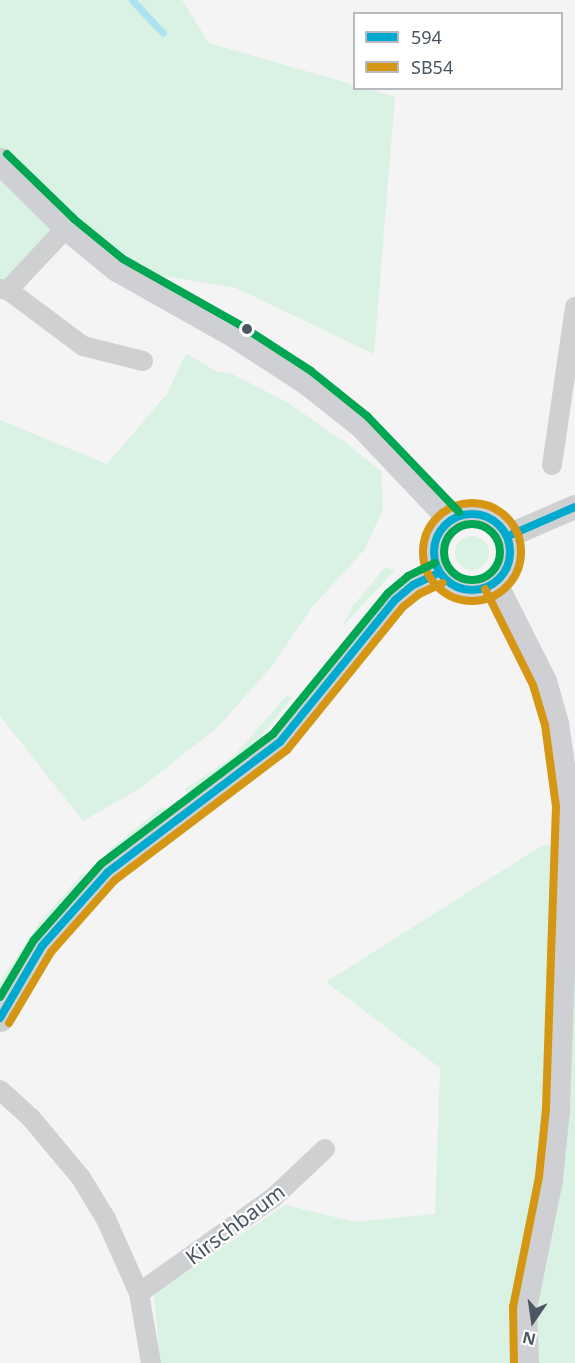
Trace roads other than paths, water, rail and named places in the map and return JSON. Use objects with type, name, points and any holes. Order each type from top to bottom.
[{"type":"main road","points":[[0,161],[67,227],[117,268],[234,334],[304,380],[361,424],[451,519]]},
{"type":"main road","points":[[463,514],[489,517],[508,536],[509,563],[494,584],[479,590],[463,589],[439,573],[433,551],[438,533],[451,519],[463,514]]},
{"type":"main road","points":[[0,1018],[42,946],[108,872],[280,741],[395,600],[413,585],[439,573]]},
{"type":"main road","points":[[494,584],[543,681],[555,723],[567,805],[556,1110],[549,1179],[523,1308],[525,1363]]},
{"type":"street","points":[[67,227],[4,290],[83,346],[143,361]]},
{"type":"street","points":[[552,465],[575,307]]},
{"type":"street","points":[[508,536],[575,507]]},
{"type":"street","points":[[0,1090],[31,1118],[81,1178],[127,1260],[139,1293],[150,1363]]},
{"type":"street","name":"Kirschbaum","points":[[139,1293],[274,1197],[325,1149]]},
{"type":"waterway","points":[[132,0],[163,33]]}]
